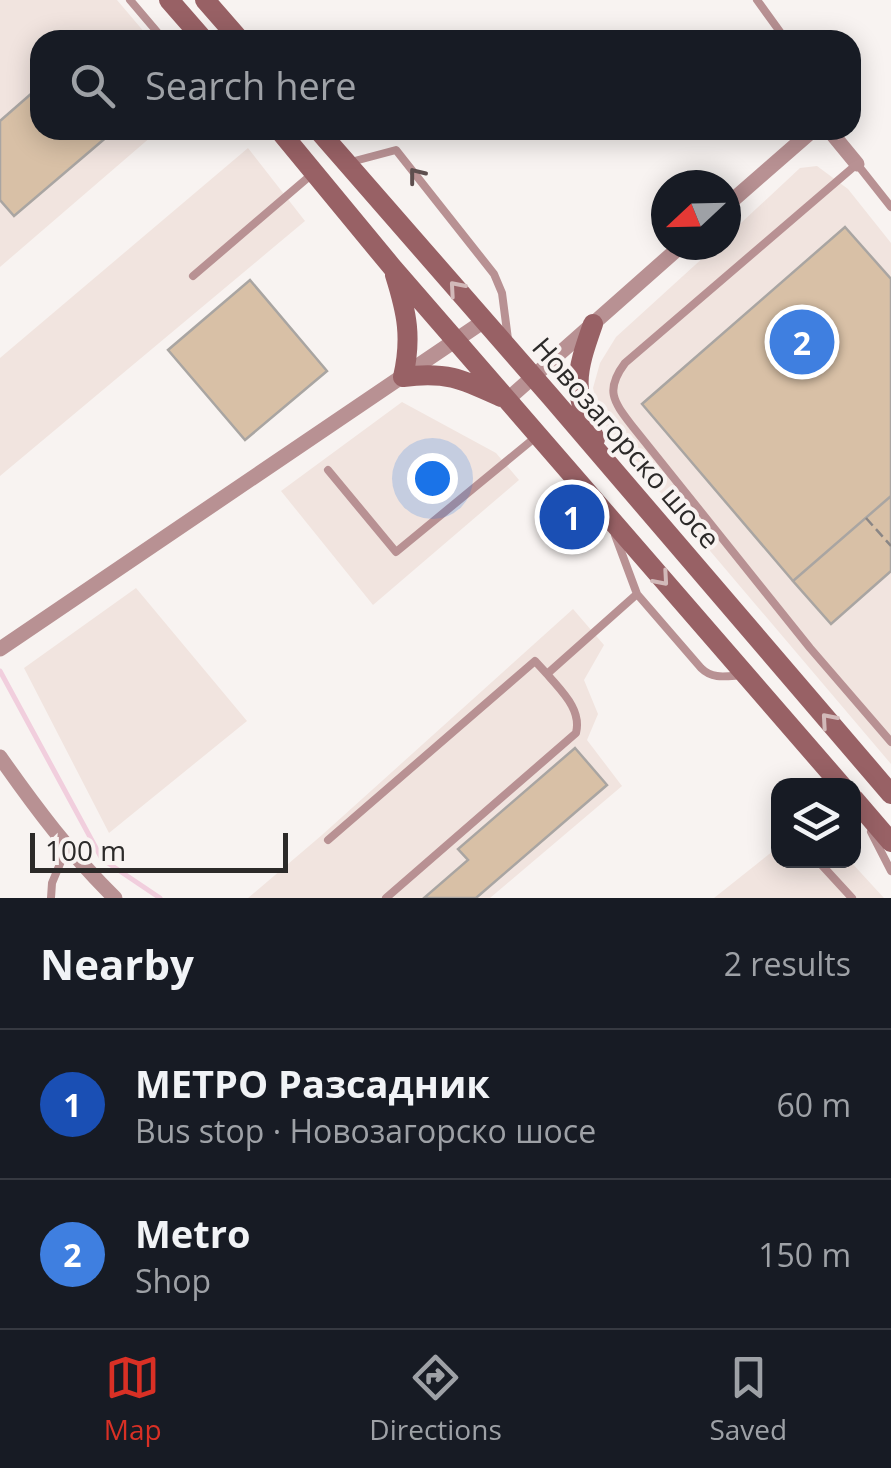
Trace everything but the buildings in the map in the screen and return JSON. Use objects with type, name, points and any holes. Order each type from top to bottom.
[{"type":"main road","points":[[169,0],[195,30]]},
{"type":"main road","points":[[205,0],[231,30]]},
{"type":"main road","points":[[287,140],[835,778]]},
{"type":"main road","name":"Новозагорско шосе","points":[[327,140],[891,794]]},
{"type":"main road","points":[[392,266],[409,336],[403,377],[446,375],[507,400]]},
{"type":"main road","points":[[593,324],[578,371],[577,388],[604,458]]},
{"type":"main road","points":[[861,808],[891,842]]},
{"type":"street","points":[[741,193],[802,140]]},
{"type":"street","points":[[837,140],[857,164]]},
{"type":"street","points":[[507,400],[665,260]]},
{"type":"street","points":[[5,646],[484,320]]},
{"type":"street","points":[[0,757],[67,847],[115,898]]},
{"type":"lane","points":[[130,0],[156,30]]},
{"type":"lane","points":[[756,0],[778,30]]},
{"type":"lane","points":[[347,163],[396,150],[494,274],[502,293],[509,349]]},
{"type":"lane","points":[[891,207],[857,164],[625,363],[612,388],[614,400],[633,427],[810,648],[891,742]]},
{"type":"lane","points":[[194,276],[314,172]]},
{"type":"lane","points":[[328,470],[396,552],[538,436]]},
{"type":"lane","points":[[608,517],[637,594],[708,675],[746,674]]},
{"type":"lane","points":[[547,674],[637,594]]},
{"type":"lane","points":[[328,840],[536,662],[570,702],[578,719],[576,733],[386,898]]},
{"type":"lane","points":[[861,815],[891,871]]},
{"type":"lane","points":[[50,898],[67,847]]},
{"type":"lane","points":[[825,868],[852,898]]},
{"type":"path","points":[[866,518],[891,546]]},
{"type":"shaded area","points":[[0,0],[117,0],[142,30],[30,30],[30,140],[147,140],[0,267]]},
{"type":"shaded area","points":[[248,148],[305,221],[0,476],[0,358]]},
{"type":"shaded area","points":[[817,166],[848,189],[891,243],[891,764],[610,433],[599,413],[593,388],[600,363],[616,337],[701,260],[741,260],[741,223],[800,168]]},
{"type":"shaded area","points":[[402,402],[496,453],[519,480],[373,605],[281,491]]},
{"type":"shaded area","points":[[136,588],[247,721],[109,833],[24,668]]},
{"type":"shaded area","points":[[573,609],[604,645],[584,680],[598,714],[587,740],[622,786],[490,898],[248,898],[322,835]]},
{"type":"shaded area","points":[[771,853],[771,868],[856,868],[884,898],[714,898]]},
{"type":"waterway","points":[[0,671],[102,859],[160,898]]},
{"type":"place","name":"Metro","points":[[802,342]]},
{"type":"place","name":"МЕТРО Разсадник","points":[[572,517]]}]
